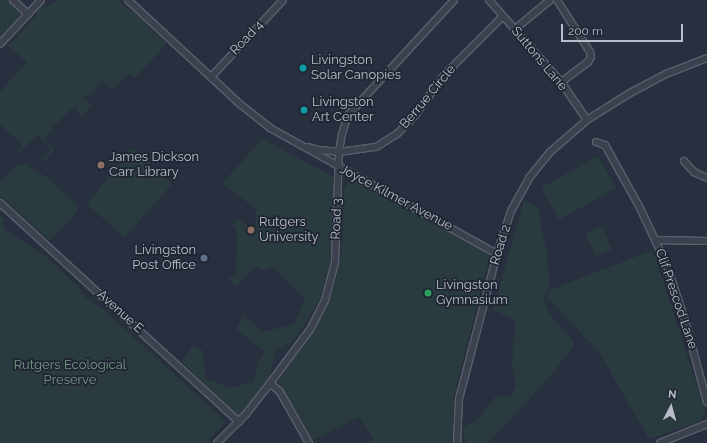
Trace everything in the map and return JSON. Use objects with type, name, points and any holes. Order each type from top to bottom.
[{"type":"street","points":[[12,0],[28,14]]},
{"type":"street","points":[[0,44],[41,0]]},
{"type":"street","name":"Joyce Kilmer Avenue","points":[[128,0],[260,121],[339,168],[497,254]]},
{"type":"street","name":"Road 4","points":[[211,77],[283,0]]},
{"type":"street","name":"Road 3","points":[[218,443],[240,422],[313,324],[329,288],[335,262],[339,152],[345,122],[353,108],[454,0]]},
{"type":"street","name":"Suttons Lane","points":[[489,0],[561,82],[587,120]]},
{"type":"street","points":[[515,29],[550,0]]},
{"type":"street","points":[[557,0],[590,52],[591,57],[588,62],[561,82]]},
{"type":"street","name":"Berrue Circle","points":[[339,152],[376,147],[397,134],[416,114],[445,74],[503,16]]},
{"type":"street","name":"Road 2","points":[[457,443],[459,399],[497,254],[511,211],[528,178],[550,152],[587,120],[630,93],[666,74],[707,58]]},
{"type":"street","name":"Clif Prescod Lane","points":[[596,142],[605,145],[639,206],[666,263],[685,320],[707,402]]},
{"type":"street","name":"Joyce Kilmer Avenue","points":[[295,143],[318,150],[339,152]]},
{"type":"street","points":[[684,161],[694,172],[707,178]]},
{"type":"street","name":"Avenue E","points":[[0,203],[240,422]]},
{"type":"street","points":[[655,240],[707,241]]},
{"type":"street","points":[[270,383],[280,392],[309,443]]},
{"type":"street","points":[[660,443],[707,424]]},
{"type":"green space","points":[[0,0],[8,0],[22,14],[0,37]]},
{"type":"green space","points":[[56,0],[118,0],[147,24],[147,27],[166,42],[165,46],[135,78],[129,73],[113,90],[102,80],[90,96],[88,94],[84,98],[92,105],[82,116],[75,108],[73,110],[71,109],[56,125],[53,123],[51,126],[54,128],[44,139],[53,148],[53,151],[45,161],[43,159],[51,150],[50,147],[38,135],[20,152],[18,151],[22,144],[0,125],[0,92],[27,62],[8,46],[36,16],[37,11],[43,6],[51,5]]},
{"type":"green space","points":[[263,139],[334,177],[331,262],[319,301],[294,341],[275,351],[270,376],[238,417],[182,362],[193,345],[202,350],[206,379],[231,388],[254,381],[258,362],[265,352],[236,329],[244,316],[263,332],[294,324],[305,298],[272,267],[264,271],[256,266],[235,287],[228,279],[236,274],[237,232],[232,224],[238,219],[253,228],[256,225],[256,209],[222,183]]},
{"type":"green space","points":[[133,148],[172,184],[125,237],[93,210],[87,203],[121,163],[127,152]]},
{"type":"green space","points":[[598,156],[616,188],[559,220],[541,188]]},
{"type":"green space","points":[[26,164],[49,179],[77,205],[78,209],[75,214],[50,241],[0,196],[0,182],[18,165]]},
{"type":"green space","points":[[348,182],[358,182],[448,229],[490,256],[454,395],[453,443],[367,443],[374,439],[359,417],[313,440],[288,396],[278,383],[320,319],[333,290],[341,255],[344,190]]},
{"type":"green space","points":[[524,200],[538,208],[546,249],[550,285],[543,299],[549,313],[575,344],[549,378],[488,443],[466,443],[462,428],[475,422],[496,396],[511,397],[516,385],[512,364],[515,320],[493,310]]},
{"type":"green space","name":"Rutgers Ecological Preserve","points":[[0,216],[5,220],[2,223],[6,230],[44,255],[79,288],[85,297],[104,310],[225,421],[206,443],[0,443]]},
{"type":"green space","points":[[602,226],[612,250],[596,257],[585,233]]},
{"type":"green space","points":[[651,251],[656,259],[705,410],[700,421],[649,439],[599,352],[547,297],[552,289]]},
{"type":"place","name":"Livingston Solar Canopies","points":[[303,68]]},
{"type":"place","name":"Livingston Art Center","points":[[304,110]]},
{"type":"place","name":"James Dickson Carr Library","points":[[101,165]]},
{"type":"place","name":"Rutgers University","points":[[251,230]]},
{"type":"place","name":"Livingston Post Office","points":[[204,258]]},
{"type":"place","name":"Livingston Gymnasium","points":[[428,293]]}]
